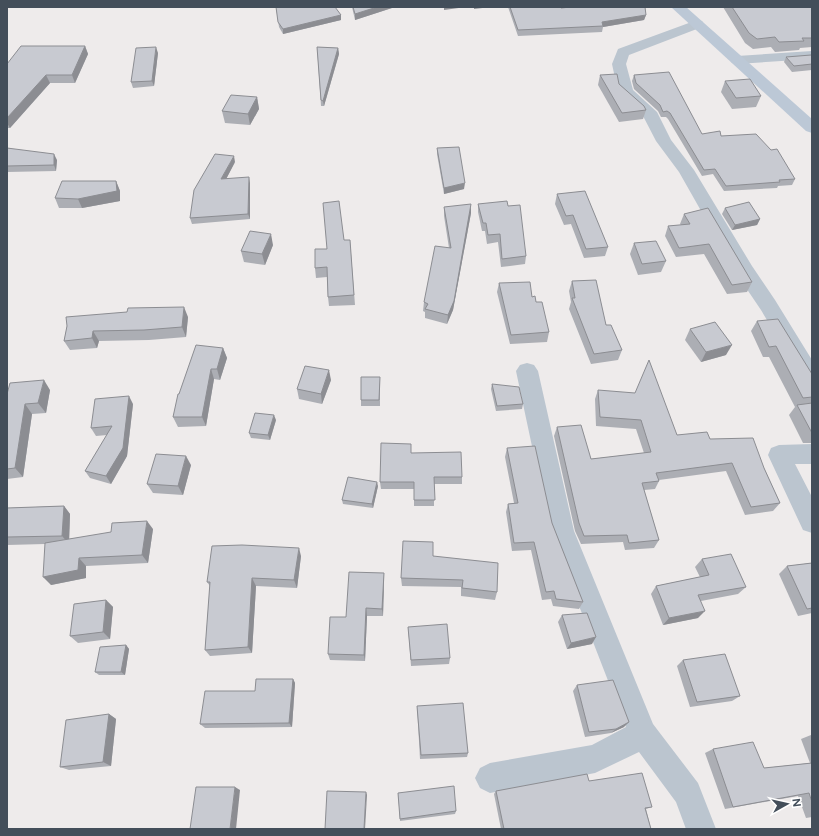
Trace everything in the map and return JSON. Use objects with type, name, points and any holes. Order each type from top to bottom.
[{"type":"main road","points":[[678,7],[812,128]]},
{"type":"street","points":[[698,24],[623,52],[619,64],[626,92],[649,112],[664,140],[686,170],[745,271],[768,305],[812,378]]},
{"type":"street","points":[[738,60],[812,55]]},
{"type":"street","points":[[527,371],[562,532],[643,734],[688,793],[701,829]]},
{"type":"street","points":[[812,454],[779,455],[812,522]]},
{"type":"street","points":[[490,778],[595,759],[643,734]]},
{"type":"building","points":[[276,7],[335,7],[341,15],[283,29],[278,22]]},
{"type":"building","points":[[353,7],[377,7],[355,14]]},
{"type":"building","points":[[510,7],[645,7],[646,15],[602,22],[603,26],[518,30]]},
{"type":"building","points":[[732,7],[812,7],[812,38],[802,38],[804,41],[779,42],[775,37],[757,39],[749,33]]},
{"type":"building","points":[[21,46],[85,46],[72,75],[46,75],[7,118],[7,64]]},
{"type":"building","points":[[156,47],[152,81],[131,82],[136,48]]},
{"type":"building","points":[[317,47],[338,48],[323,101],[321,100]]},
{"type":"building","points":[[811,55],[812,64],[794,66],[786,57]]},
{"type":"building","points":[[669,72],[702,134],[720,131],[721,136],[756,134],[771,150],[777,149],[795,179],[779,180],[780,182],[726,186],[715,169],[704,170],[670,113],[667,111],[663,112],[660,105],[636,83],[634,75]]},
{"type":"building","points":[[617,74],[619,84],[644,106],[646,110],[622,113],[600,75]]},
{"type":"building","points":[[750,79],[761,96],[736,98],[725,81]]},
{"type":"building","points":[[231,95],[257,97],[248,114],[222,111]]},
{"type":"building","points":[[459,147],[465,183],[444,188],[437,148]]},
{"type":"building","points":[[7,148],[54,154],[54,165],[7,166]]},
{"type":"building","points":[[215,154],[234,156],[221,179],[249,177],[248,214],[190,218],[194,190]]},
{"type":"building","points":[[62,181],[116,181],[117,191],[78,199],[55,198]]},
{"type":"building","points":[[585,191],[608,247],[586,249],[573,215],[566,216],[557,194]]},
{"type":"building","points":[[339,201],[344,240],[350,240],[354,295],[328,297],[327,267],[315,268],[315,249],[327,249],[323,203]]},
{"type":"building","points":[[507,201],[508,206],[520,205],[526,256],[502,259],[500,234],[488,235],[486,223],[483,223],[478,204]]},
{"type":"building","points":[[749,202],[760,219],[735,225],[725,208]]},
{"type":"building","points":[[471,204],[454,301],[448,315],[425,309],[428,304],[424,302],[435,246],[451,248],[444,207]]},
{"type":"building","points":[[708,208],[752,282],[732,285],[709,244],[679,248],[668,226],[690,224],[684,214]]},
{"type":"building","points":[[250,231],[271,234],[262,254],[241,251]]},
{"type":"building","points":[[656,241],[666,261],[642,264],[634,243]]},
{"type":"building","points":[[596,280],[606,325],[611,325],[622,350],[594,354],[572,298],[575,298],[572,281]]},
{"type":"building","points":[[530,282],[532,297],[535,296],[536,302],[542,302],[549,332],[511,335],[499,283]]},
{"type":"building","points":[[184,307],[182,327],[144,330],[93,331],[92,338],[64,341],[67,326],[66,317],[127,312],[128,308]]},
{"type":"building","points":[[778,319],[812,374],[812,397],[803,398],[776,346],[769,347],[757,321]]},
{"type":"building","points":[[715,322],[732,345],[706,352],[690,329]]},
{"type":"building","points":[[196,345],[223,348],[217,369],[211,369],[202,417],[173,417],[178,394]]},
{"type":"building","points":[[649,360],[677,435],[707,432],[710,439],[753,438],[764,468],[780,503],[751,507],[732,463],[656,473],[659,481],[642,483],[659,540],[629,543],[627,535],[584,536],[579,523],[557,427],[581,425],[591,459],[651,452],[641,420],[600,417],[598,390],[635,393]]},
{"type":"building","points":[[305,366],[329,370],[321,394],[297,389]]},
{"type":"building","points":[[361,377],[380,377],[379,400],[361,400]]},
{"type":"building","points":[[44,380],[38,403],[25,404],[15,468],[7,469],[7,394],[10,383]]},
{"type":"building","points":[[492,384],[519,387],[523,404],[497,406]]},
{"type":"building","points":[[129,396],[123,448],[106,476],[85,471],[112,426],[91,428],[95,399]]},
{"type":"building","points":[[812,403],[812,433],[797,405]]},
{"type":"building","points":[[255,413],[274,415],[268,435],[249,433]]},
{"type":"building","points":[[381,443],[411,444],[411,453],[461,452],[462,477],[434,477],[435,500],[414,500],[414,482],[380,482]]},
{"type":"building","points":[[535,446],[552,523],[583,602],[556,599],[554,591],[546,592],[534,542],[514,543],[508,504],[518,503],[507,448]]},
{"type":"building","points":[[156,454],[186,456],[178,486],[147,484]]},
{"type":"building","points":[[348,477],[377,482],[372,504],[342,500]]},
{"type":"building","points":[[64,506],[62,536],[7,537],[7,508]]},
{"type":"building","points":[[147,521],[142,555],[79,558],[78,570],[43,577],[45,543],[111,532],[112,523]]},
{"type":"building","points":[[403,541],[433,542],[433,556],[498,563],[497,592],[462,588],[463,580],[401,578]]},
{"type":"building","points":[[242,545],[299,548],[294,580],[252,578],[248,647],[205,650],[210,582],[207,582],[212,546]]},
{"type":"building","points":[[731,554],[746,587],[698,595],[705,611],[669,618],[656,586],[709,575],[702,559]]},
{"type":"building","points":[[812,563],[812,608],[807,609],[787,566]]},
{"type":"building","points":[[349,572],[384,573],[382,609],[366,608],[364,655],[328,654],[330,617],[346,617]]},
{"type":"building","points":[[106,600],[103,632],[70,636],[74,604]]},
{"type":"building","points":[[587,613],[596,637],[571,643],[562,615]]},
{"type":"building","points":[[447,624],[450,658],[411,660],[408,627]]},
{"type":"building","points":[[126,645],[121,672],[95,672],[100,647]]},
{"type":"building","points":[[725,654],[740,696],[697,702],[683,660]]},
{"type":"building","points":[[256,679],[293,679],[289,723],[200,724],[205,691],[255,691]]},
{"type":"building","points":[[613,680],[629,722],[616,729],[589,732],[577,685]]},
{"type":"building","points":[[463,703],[468,753],[421,755],[417,706]]},
{"type":"building","points":[[109,714],[103,762],[60,767],[66,720]]},
{"type":"building","points":[[753,742],[764,768],[812,763],[812,802],[809,793],[733,807],[713,749]]},
{"type":"building","points":[[642,773],[652,807],[645,808],[651,829],[504,829],[496,791],[587,774],[589,781]]},
{"type":"building","points":[[454,786],[456,811],[400,819],[398,793]]},
{"type":"building","points":[[196,787],[235,787],[230,829],[190,829]]},
{"type":"building","points":[[327,791],[366,792],[364,829],[325,829]]}]
